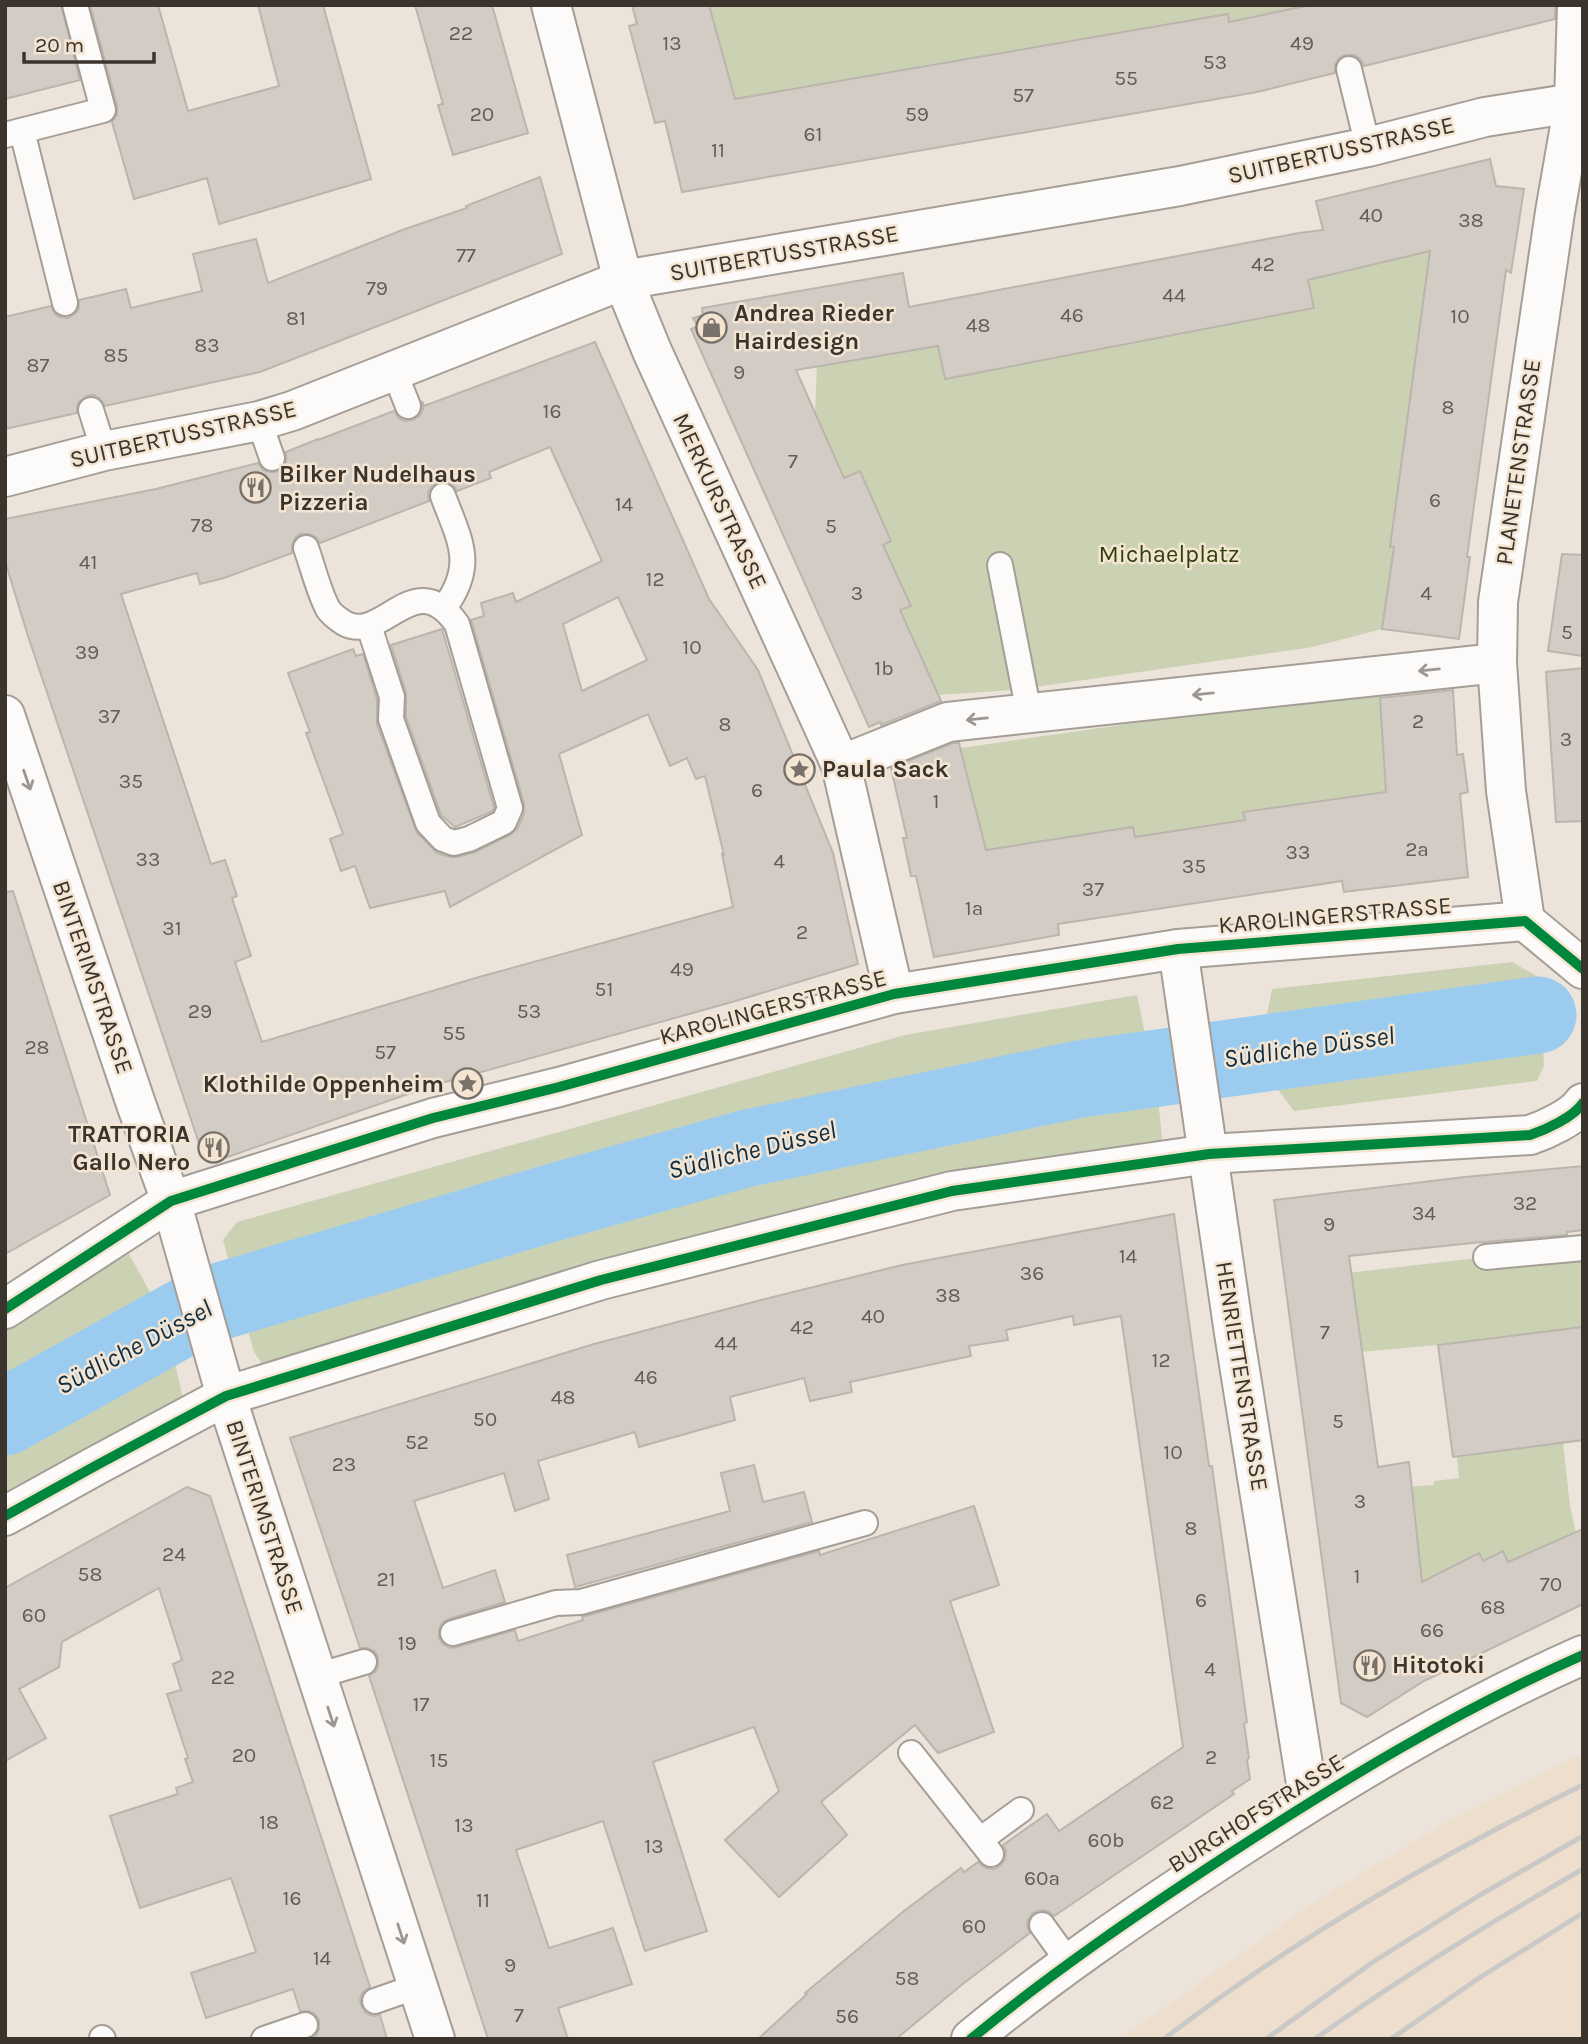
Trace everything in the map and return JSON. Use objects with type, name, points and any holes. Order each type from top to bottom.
[{"type":"street","name":"MERKURSTRASSE","points":[[551,5],[623,281],[652,351],[841,765],[894,994]]},
{"type":"street","name":"PLANETENSTRASSE","points":[[1525,921],[1506,791],[1497,663],[1498,603],[1555,212],[1578,103],[1577,5]]},
{"type":"street","name":"SUITBERTUSSTRASSE","points":[[5,477],[104,452],[259,421],[292,411],[623,281],[1180,186],[1368,147],[1485,117],[1578,103]]},
{"type":"street","points":[[841,765],[948,722],[1497,663]]},
{"type":"street","name":"BINTERIMSTRASSE","points":[[5,715],[135,1104],[171,1201],[226,1396],[435,2039]]},
{"type":"street","points":[[1525,921],[1583,969]]},
{"type":"street","name":"KAROLINGERSTRASSE","points":[[5,1309],[171,1201],[433,1118],[559,1087],[894,994],[1178,949],[1525,921]]},
{"type":"street","name":"HENRIETTENSTRASSE","points":[[1178,949],[1236,1347],[1309,1802]]},
{"type":"street","points":[[5,1516],[226,1396],[601,1280],[952,1191],[1209,1154],[1530,1135],[1544,1131],[1581,1108]]},
{"type":"street","name":"BURGHOFSTRASSE","points":[[971,2039],[1129,1919],[1309,1802],[1406,1745],[1544,1672],[1583,1655]]},
{"type":"lane","points":[[65,303],[14,133],[103,110],[75,5]]},
{"type":"lane","points":[[1349,69],[1368,147]]},
{"type":"lane","points":[[394,371],[408,406]]},
{"type":"lane","points":[[92,410],[104,452]]},
{"type":"lane","points":[[259,421],[272,458]]},
{"type":"lane","points":[[443,496],[461,544],[463,558],[462,576],[455,594],[444,608]]},
{"type":"lane","points":[[306,548],[329,611],[342,622],[353,627],[369,626],[405,606],[427,601],[444,608],[457,624],[510,808],[504,822],[469,839],[454,843],[443,839],[428,823],[391,719],[392,697],[369,626]]},
{"type":"lane","points":[[1000,565],[1028,713]]},
{"type":"lane","points":[[1486,1257],[1583,1248]]},
{"type":"lane","points":[[453,1633],[556,1602],[581,1602],[866,1523]]},
{"type":"lane","points":[[317,1676],[365,1662]]},
{"type":"lane","points":[[911,1754],[985,1847],[1021,1810]]},
{"type":"lane","points":[[1042,1925],[1070,1964]]},
{"type":"lane","points":[[375,2001],[418,1986]]},
{"type":"lane","points":[[264,2039],[305,2025]]},
{"type":"shaded area","points":[[1583,1753],[1583,2039],[1120,2039],[1312,1904],[1440,1826]]},
{"type":"green space","points":[[709,5],[1310,5],[1229,22],[1228,14],[739,113],[732,85],[721,87],[706,27],[715,24]]},
{"type":"green space","name":"Michaelplatz","points":[[1431,250],[1390,546],[1394,547],[1382,629],[1313,647],[1014,690],[938,695],[900,610],[911,605],[883,545],[891,541],[860,471],[844,478],[815,413],[817,366],[938,346],[946,379],[1313,308],[1308,280]]},
{"type":"green space","points":[[1379,688],[1385,783],[1393,816],[1341,798],[1244,812],[1245,820],[1135,837],[1133,827],[985,877],[984,841],[961,748]]},
{"type":"green space","points":[[1512,962],[1540,978],[1544,1066],[1537,1081],[1294,1111],[1270,1079],[1265,1024],[1272,989]]},
{"type":"green space","points":[[1137,995],[1158,1097],[1163,1149],[271,1377],[254,1352],[223,1240],[237,1222],[905,1035]]},
{"type":"green space","points":[[1583,1248],[1583,1327],[1361,1352],[1347,1273]]},
{"type":"green space","points":[[129,1254],[166,1321],[186,1413],[5,1511],[5,1323]]},
{"type":"green space","points":[[1563,1443],[1576,1533],[1508,1562],[1503,1551],[1483,1561],[1478,1553],[1456,1565],[1410,1607],[1403,1487],[1434,1485],[1434,1481],[1459,1478],[1457,1457]]},
{"type":"building","points":[[5,5],[61,5],[80,80],[5,99]]},
{"type":"building","points":[[90,5],[158,5],[188,111],[279,86],[258,5],[323,5],[371,179],[219,224],[207,178],[134,199],[112,122],[117,115],[117,106]]},
{"type":"building","points":[[415,5],[492,5],[528,133],[453,155],[438,105],[443,104]]},
{"type":"building","points":[[632,5],[709,5],[735,99],[1228,14],[1229,22],[1310,5],[1555,5],[1555,19],[1364,66],[1354,55],[1345,55],[1335,64],[1335,73],[1257,92],[682,192],[665,121],[655,123],[629,26],[637,24]]},
{"type":"building","points":[[1490,159],[1496,186],[1524,189],[1511,273],[1506,270],[1467,557],[1470,557],[1459,639],[1382,629],[1394,547],[1390,547],[1430,251],[1308,280],[1314,308],[945,379],[938,346],[796,370],[844,478],[860,471],[891,541],[883,545],[911,606],[900,610],[941,701],[881,725],[880,722],[869,727],[691,329],[698,326],[693,318],[703,315],[702,308],[903,273],[909,307],[1323,230],[1316,201]]},
{"type":"building","points":[[540,177],[562,254],[260,372],[105,406],[94,395],[87,396],[77,406],[77,413],[5,429],[5,317],[51,306],[55,314],[68,318],[76,313],[79,300],[126,289],[131,308],[202,291],[193,254],[256,239],[268,283],[405,229],[467,208],[466,206]]},
{"type":"building","points":[[595,342],[709,599],[758,670],[833,853],[858,964],[431,1086],[216,1161],[203,1155],[28,636],[5,561],[5,519],[156,489],[258,463],[263,470],[276,472],[283,468],[286,452],[394,411],[405,421],[413,420],[423,409],[422,401],[424,406]],"holes":[[[550,447],[602,561],[516,602],[513,593],[481,603],[484,616],[471,620],[524,804],[524,814],[518,828],[510,835],[475,852],[457,857],[437,853],[417,833],[377,724],[377,699],[363,654],[356,656],[353,649],[288,673],[310,732],[306,733],[343,834],[330,839],[341,871],[355,866],[370,908],[445,891],[450,907],[582,835],[559,754],[648,714],[670,766],[687,758],[696,779],[705,776],[733,907],[479,977],[262,1042],[235,962],[251,956],[232,898],[237,896],[225,860],[211,864],[121,594],[197,573],[200,584],[224,578],[292,553],[292,545],[300,534],[316,537],[320,543],[429,501],[428,493],[437,482],[446,481],[457,491],[491,478],[489,472]],[[618,597],[647,660],[582,691],[563,624]]]},
{"type":"building","points":[[1562,554],[1583,555],[1583,656],[1548,651]]},
{"type":"building","points":[[442,629],[494,807],[493,811],[455,827],[441,815],[406,717],[406,693],[391,645]]},
{"type":"building","points":[[1583,668],[1583,821],[1556,822],[1546,672]]},
{"type":"building","points":[[1453,690],[1457,755],[1463,754],[1468,792],[1460,794],[1468,877],[1344,892],[1342,881],[1058,924],[1059,935],[934,957],[916,876],[911,876],[903,838],[907,838],[891,768],[959,743],[986,850],[1133,827],[1135,837],[1245,820],[1243,812],[1386,792],[1380,698]]},
{"type":"building","points":[[13,891],[110,1195],[5,1254],[5,892]]},
{"type":"building","points":[[1583,1166],[1583,1230],[1567,1232],[1567,1235],[1349,1256],[1378,1467],[1409,1462],[1422,1582],[1479,1553],[1483,1561],[1503,1551],[1508,1562],[1583,1529],[1583,1604],[1424,1681],[1367,1717],[1341,1703],[1274,1200]]},
{"type":"building","points":[[1174,1214],[1247,1722],[1244,1724],[1250,1779],[1232,1791],[1234,1794],[1054,1916],[1041,1910],[1033,1913],[1027,1926],[1030,1933],[896,2039],[758,2039],[807,1994],[805,1993],[961,1868],[964,1872],[978,1862],[986,1868],[994,1869],[1000,1866],[1005,1859],[1006,1851],[1003,1845],[1047,1814],[1059,1831],[1183,1747],[1121,1316],[1074,1325],[1073,1316],[1006,1330],[1008,1340],[969,1346],[971,1356],[850,1382],[852,1392],[810,1401],[804,1378],[730,1397],[735,1420],[639,1447],[635,1432],[538,1461],[549,1499],[515,1511],[504,1473],[414,1501],[443,1588],[495,1570],[505,1602],[443,1622],[439,1629],[439,1638],[450,1648],[515,1630],[518,1641],[583,1620],[582,1617],[819,1551],[820,1555],[974,1506],[999,1585],[950,1601],[994,1732],[938,1753],[915,1725],[821,1802],[847,1835],[779,1897],[725,1840],[779,1791],[754,1727],[653,1762],[707,1931],[645,1951],[603,1821],[516,1850],[549,1948],[613,1928],[632,1984],[558,2008],[568,2039],[488,2039],[369,1676],[378,1666],[378,1657],[368,1648],[360,1648],[290,1438],[594,1344],[761,1300],[902,1265]]},
{"type":"building","points":[[1583,1327],[1583,1440],[1453,1457],[1438,1345]]},
{"type":"building","points":[[754,1465],[763,1502],[804,1492],[812,1522],[575,1587],[567,1555],[730,1511],[721,1473]]},
{"type":"building","points":[[187,1487],[210,1496],[370,1987],[363,1992],[361,2005],[366,2013],[380,2015],[387,2039],[310,2039],[317,2034],[319,2020],[309,2011],[300,2011],[293,1989],[206,2018],[191,1973],[256,1952],[231,1878],[140,1908],[110,1816],[178,1794],[176,1788],[193,1782],[167,1694],[181,1690],[173,1664],[182,1660],[159,1588],[62,1642],[59,1667],[19,1689],[46,1738],[5,1761],[5,1588]]},
{"type":"waterway","name":"Südliche Düssel","points":[[5,1417],[204,1306],[748,1148],[1080,1079],[1538,1015]]},
{"type":"railway","points":[[1164,2039],[1264,1967],[1367,1901],[1474,1841],[1583,1785]]},
{"type":"railway","points":[[1266,2039],[1373,1962],[1480,1895],[1583,1836]]},
{"type":"railway","points":[[1315,2039],[1447,1951],[1583,1869]]},
{"type":"railway","points":[[1391,2039],[1479,1978],[1583,1913]]},
{"type":"cycle path","points":[[5,1309],[171,1201],[433,1118],[559,1087],[894,994],[1178,949],[1525,921],[1583,969]]},
{"type":"cycle path","points":[[5,1516],[226,1396],[601,1280],[952,1191],[1209,1154],[1530,1135],[1566,1118],[1583,1103]]},
{"type":"cycle path","points":[[971,2039],[1128,1921],[1313,1801],[1445,1723],[1583,1655]]},
{"type":"place","name":"Andrea Rieder Hairdesign","points":[[711,327]]},
{"type":"place","name":"Bilker Nudelhaus Pizzeria","points":[[256,488]]},
{"type":"place","name":"Paula Sack","points":[[799,769]]},
{"type":"place","name":"Klothilde Oppenheim","points":[[467,1084]]},
{"type":"place","name":"TRATTORIA Gallo Nero","points":[[213,1148]]},
{"type":"place","name":"Hitotoki","points":[[1369,1665]]}]
